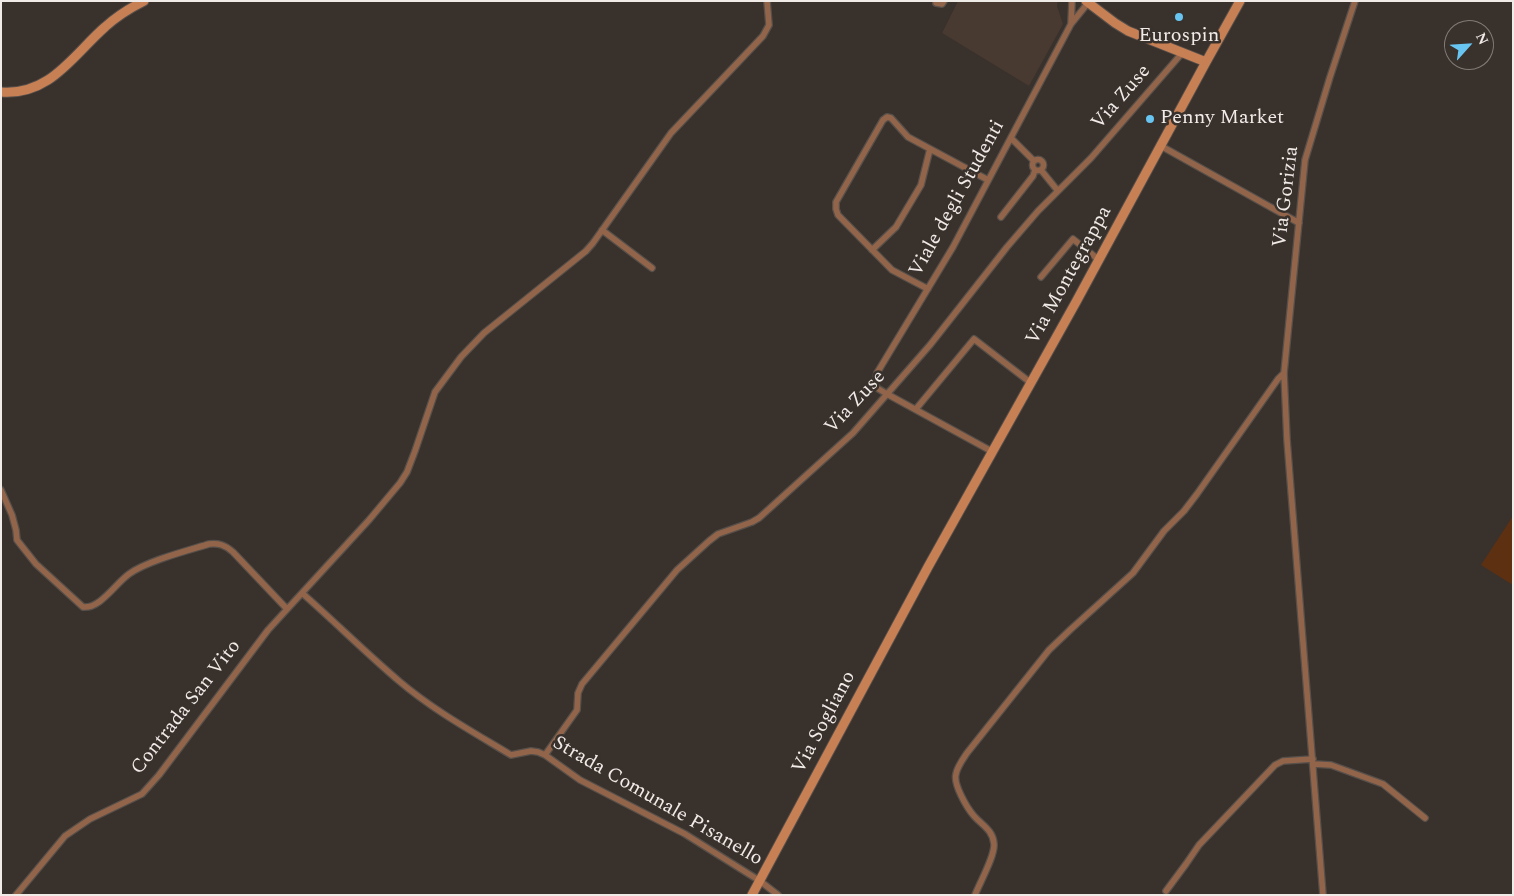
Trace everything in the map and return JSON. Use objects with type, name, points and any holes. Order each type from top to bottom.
[{"type":"main road","points":[[1,92],[22,92],[45,82],[65,66],[104,27],[144,1]]},
{"type":"main road","name":"Via Montegrappa","points":[[928,567],[1099,260],[1240,1]]},
{"type":"main road","points":[[1087,2],[1128,31],[1206,62]]},
{"type":"main road","name":"Via Sogliano","points":[[752,895],[928,567]]},
{"type":"street","name":"Contrada San Vito","points":[[16,895],[65,836],[90,819],[142,794],[159,775],[192,734],[255,647],[400,483],[407,472],[415,452],[435,392],[461,357],[484,334],[586,251],[593,243],[671,133],[763,36],[769,25],[767,1]]},
{"type":"street","points":[[936,1],[942,4],[944,1]]},
{"type":"street","points":[[1071,24],[1072,1]]},
{"type":"street","name":"Via Gorizia","points":[[1323,895],[1284,372],[1305,160],[1355,1]]},
{"type":"street","points":[[1071,24],[1087,2]]},
{"type":"street","name":"Viale degli Studenti","points":[[887,394],[877,388],[875,381],[878,372],[952,247],[1071,24]]},
{"type":"street","name":"Via Zuse","points":[[545,755],[577,710],[578,693],[582,684],[677,570],[718,534],[759,518],[852,432],[930,345],[1007,247],[1038,211],[1091,158],[1184,52]]},
{"type":"street","points":[[928,289],[892,270],[838,215],[836,202],[883,120],[887,117],[891,118],[908,137],[988,180]]},
{"type":"street","points":[[1002,217],[1033,176],[1043,167],[1041,161],[1034,161],[1010,138]]},
{"type":"street","points":[[1161,146],[1299,223]]},
{"type":"street","points":[[872,250],[896,227],[921,185],[930,149]]},
{"type":"street","points":[[1034,161],[1032,164],[1033,168],[1038,170],[1058,191]]},
{"type":"street","points":[[602,230],[652,268]]},
{"type":"street","points":[[1040,277],[1073,239],[1099,260]]},
{"type":"street","points":[[916,409],[974,339],[1031,383]]},
{"type":"street","points":[[976,895],[992,856],[994,846],[992,835],[974,816],[963,799],[956,783],[955,774],[959,765],[1049,650],[1133,573],[1164,531],[1184,511],[1197,494],[1284,372]]},
{"type":"street","points":[[887,394],[993,452]]},
{"type":"street","points":[[1,490],[12,516],[17,540],[36,564],[83,607],[96,605],[116,585],[136,570],[208,544],[218,544],[225,546],[233,552],[287,609]]},
{"type":"street","name":"Strada Comunale Pisanello","points":[[302,593],[399,681],[434,707],[510,755],[531,751],[545,755],[580,780],[685,834],[760,881],[778,895]]},
{"type":"street","points":[[1166,891],[1199,845],[1275,765],[1284,761],[1313,761],[1332,765],[1384,784],[1425,818]]},
{"type":"shaded area","points":[[958,1],[1058,1],[1057,6],[1063,24],[1029,86],[942,33]]},
{"type":"shaded area","points":[[1513,516],[1513,585],[1481,565]]},
{"type":"place","name":"Eurospin","points":[[1179,17]]},
{"type":"place","name":"Penny Market","points":[[1150,119]]}]
